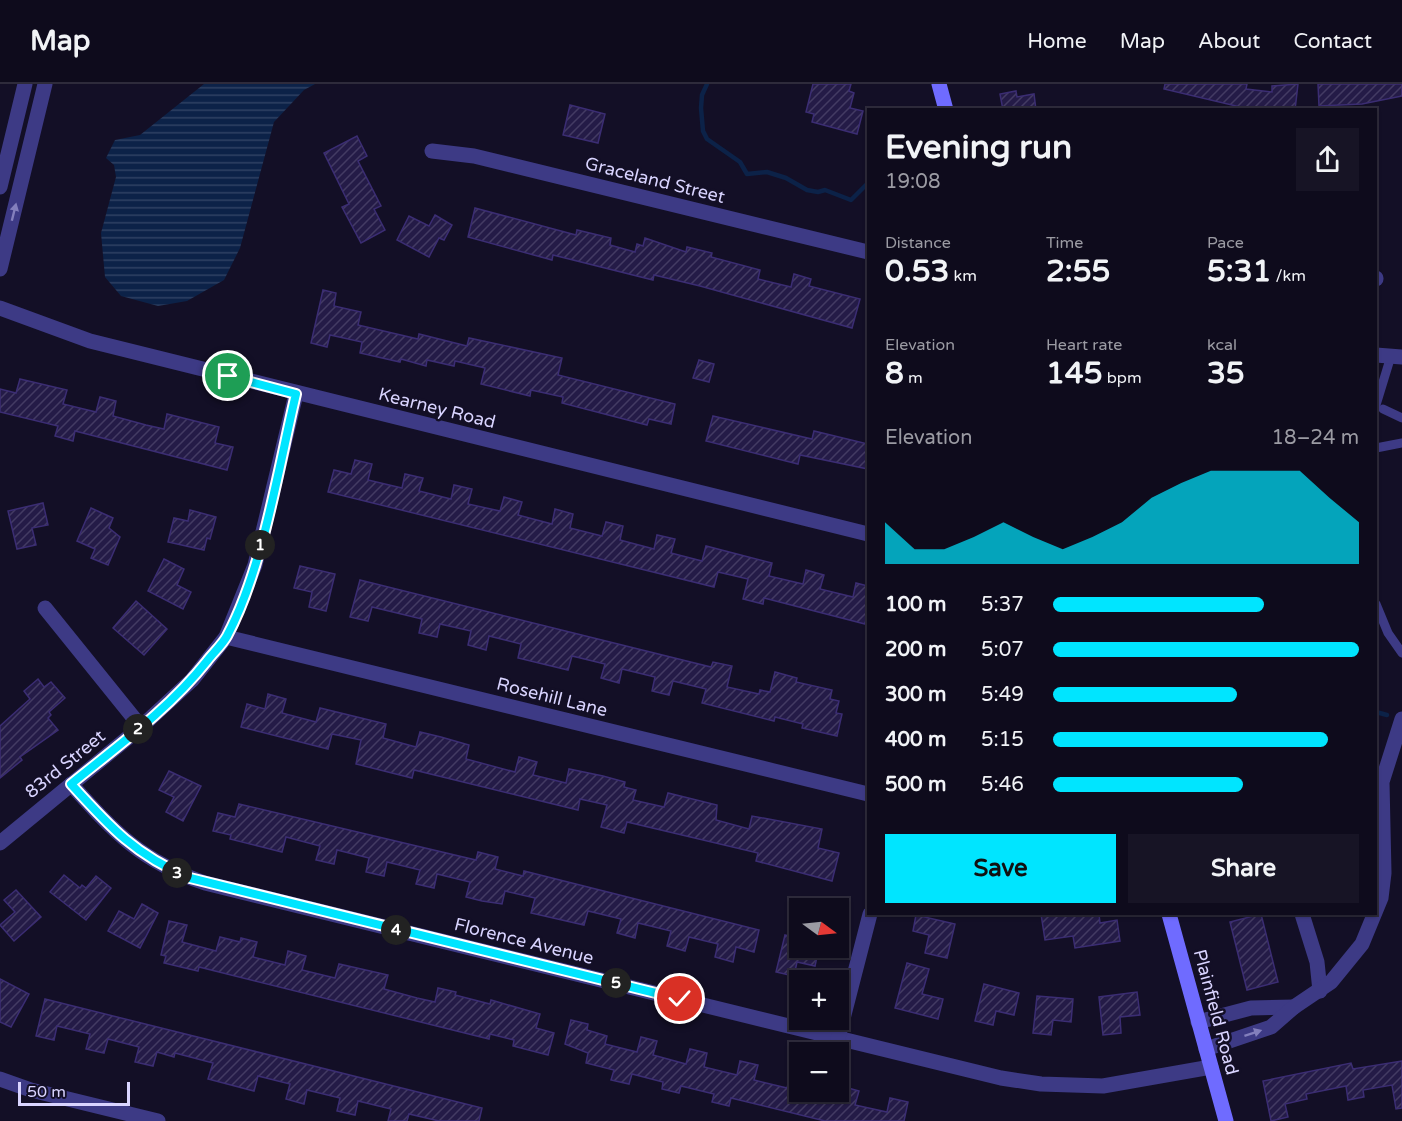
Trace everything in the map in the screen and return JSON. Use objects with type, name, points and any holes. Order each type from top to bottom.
[{"type":"main road","points":[[939,84],[945,108]]},
{"type":"main road","name":"Plainfield Road","points":[[1169,915],[1226,1121]]},
{"type":"street","points":[[0,187],[25,84]]},
{"type":"street","points":[[0,269],[45,84]]},
{"type":"street","name":"Graceland Street","points":[[432,151],[474,156],[867,252]]},
{"type":"street","name":"Kearney Road","points":[[0,308],[90,341],[296,394],[867,534]]},
{"type":"street","points":[[1377,355],[1397,357]]},
{"type":"street","name":"83rd Street","points":[[0,843],[141,727],[192,680],[226,637],[255,565],[296,394]]},
{"type":"street","points":[[45,608],[141,727]]},
{"type":"street","name":"Rosehill Lane","points":[[226,637],[867,794]]},
{"type":"street","points":[[1377,904],[1384,873],[1378,799],[1402,719]]},
{"type":"street","name":"Florence Avenue","points":[[71,784],[113,831],[135,849],[190,878],[1001,1078],[1041,1084],[1103,1086],[1211,1067]]},
{"type":"street","points":[[838,1038],[870,915]]},
{"type":"street","points":[[1302,915],[1317,962],[1320,991]]},
{"type":"street","points":[[1206,1049],[1271,1028],[1294,1007],[1320,991],[1348,964],[1373,922],[1375,915]]},
{"type":"street","points":[[1198,1022],[1251,1008],[1294,1007]]},
{"type":"street","points":[[0,1079],[31,1090],[158,1121]]},
{"type":"lane","points":[[1397,357],[1379,407],[1402,418]]},
{"type":"lane","points":[[1377,448],[1402,443]]},
{"type":"lane","points":[[1377,606],[1388,633],[1402,653]]},
{"type":"water","points":[[204,84],[315,84],[304,90],[274,122],[240,248],[224,280],[187,301],[158,306],[121,296],[105,277],[101,233],[116,177],[114,165],[106,158],[115,140],[140,135]]},
{"type":"building","points":[[813,84],[851,84],[849,91],[854,93],[850,108],[863,111],[857,134],[812,122],[814,114],[806,112]]},
{"type":"building","points":[[1165,84],[1247,84],[1246,89],[1272,92],[1272,86],[1298,84],[1295,108],[1245,108],[1164,89]]},
{"type":"building","points":[[1318,84],[1402,84],[1402,96],[1362,104],[1319,106]]},
{"type":"building","points":[[1016,91],[1017,97],[1034,94],[1036,108],[1003,108],[1000,94]]},
{"type":"building","points":[[570,105],[605,114],[598,143],[563,135]]},
{"type":"building","points":[[357,136],[367,156],[358,161],[381,206],[374,209],[385,230],[361,243],[342,207],[349,204],[324,153]]},
{"type":"building","points":[[475,208],[576,235],[577,230],[611,238],[610,245],[635,252],[637,244],[643,246],[645,238],[686,252],[687,247],[712,253],[711,257],[760,270],[758,279],[791,287],[794,274],[811,279],[809,286],[860,299],[852,328],[654,275],[653,280],[553,255],[552,260],[468,237]]},
{"type":"building","points":[[435,215],[452,225],[444,240],[439,238],[429,257],[397,240],[409,216],[429,226]]},
{"type":"building","points":[[323,290],[336,293],[334,306],[361,312],[358,325],[418,339],[419,334],[467,346],[469,338],[562,358],[558,375],[675,404],[671,424],[649,419],[647,425],[562,403],[563,397],[531,390],[530,396],[481,384],[485,368],[455,361],[454,366],[427,360],[426,366],[401,359],[400,362],[360,353],[362,342],[330,335],[327,347],[311,343]]},
{"type":"building","points":[[699,360],[714,364],[709,382],[693,378]]},
{"type":"building","points":[[20,379],[67,390],[63,404],[96,412],[100,397],[116,401],[113,416],[146,425],[164,429],[167,414],[219,427],[215,443],[233,447],[227,470],[75,431],[73,441],[55,436],[58,426],[0,412],[0,389],[16,393]]},
{"type":"building","points":[[713,416],[812,439],[814,431],[867,444],[867,469],[800,455],[798,464],[706,441]]},
{"type":"building","points":[[355,460],[372,464],[368,480],[402,488],[405,474],[423,478],[419,491],[451,499],[454,485],[472,489],[468,504],[500,511],[504,497],[522,502],[518,515],[552,524],[555,509],[573,514],[570,528],[602,536],[606,522],[623,526],[620,540],[654,549],[657,535],[675,539],[671,553],[702,561],[706,546],[772,563],[769,576],[803,584],[806,570],[824,575],[820,589],[853,597],[856,583],[867,586],[865,624],[764,598],[763,604],[743,599],[748,579],[718,572],[714,587],[328,492],[334,470],[351,474]]},
{"type":"building","points":[[43,503],[48,525],[32,528],[36,545],[17,549],[8,511]]},
{"type":"building","points":[[91,508],[113,518],[109,528],[120,537],[108,565],[91,558],[95,549],[77,541]]},
{"type":"building","points":[[190,510],[216,517],[210,539],[207,538],[204,550],[168,542],[174,518],[188,521]]},
{"type":"building","points":[[164,559],[184,569],[177,585],[191,592],[183,609],[148,591]]},
{"type":"building","points":[[300,566],[335,574],[326,611],[309,607],[312,592],[294,588]]},
{"type":"building","points":[[360,580],[711,667],[713,662],[732,666],[727,687],[759,694],[760,690],[770,692],[775,672],[797,678],[796,682],[832,690],[830,699],[839,701],[836,713],[842,714],[837,736],[802,728],[803,724],[775,717],[774,721],[702,703],[706,689],[673,681],[669,695],[652,691],[655,677],[622,669],[619,683],[601,678],[605,664],[572,656],[568,670],[518,658],[521,644],[489,636],[486,650],[468,645],[471,631],[440,624],[437,637],[419,633],[422,619],[372,607],[368,621],[350,617]]},
{"type":"building","points":[[136,601],[167,629],[144,655],[113,628]]},
{"type":"building","points":[[38,679],[44,687],[51,682],[65,698],[49,712],[51,715],[48,718],[58,730],[20,757],[22,760],[0,778],[0,726],[30,699],[24,691]]},
{"type":"building","points":[[268,694],[286,699],[282,713],[316,722],[320,708],[386,724],[383,738],[416,747],[420,732],[441,737],[469,745],[466,759],[515,772],[519,757],[537,762],[533,775],[566,783],[569,769],[625,782],[624,787],[636,790],[633,800],[664,807],[668,793],[717,805],[716,820],[749,829],[752,816],[822,829],[818,848],[839,853],[832,881],[756,861],[758,853],[627,822],[624,833],[601,827],[607,805],[580,799],[578,810],[414,770],[412,778],[356,764],[361,740],[332,734],[328,749],[241,727],[247,704],[265,709]]},
{"type":"building","points":[[169,771],[201,786],[183,821],[166,812],[174,797],[159,790]]},
{"type":"building","points":[[239,804],[476,860],[478,852],[498,857],[495,869],[523,876],[524,871],[759,930],[754,952],[736,947],[733,962],[715,957],[718,944],[689,937],[685,951],[667,946],[671,931],[638,923],[635,938],[617,933],[621,919],[588,911],[584,925],[531,913],[535,898],[505,891],[502,904],[482,901],[466,897],[470,882],[437,874],[434,888],[416,884],[420,870],[387,862],[384,876],[366,872],[369,858],[337,850],[334,864],[316,860],[320,846],[286,837],[282,852],[230,839],[231,835],[213,831],[218,813],[235,817]]},
{"type":"building","points":[[64,875],[80,888],[82,885],[86,888],[96,876],[111,888],[86,920],[50,892]]},
{"type":"building","points":[[16,890],[41,917],[14,941],[0,925],[15,912],[4,900]]},
{"type":"building","points":[[142,904],[158,913],[140,948],[108,931],[119,911],[134,919]]},
{"type":"building","points":[[916,915],[955,924],[947,958],[925,953],[929,935],[913,931]]},
{"type":"building","points":[[1041,915],[1099,915],[1100,923],[1117,920],[1120,941],[1075,948],[1073,936],[1045,940]]},
{"type":"building","points":[[1261,915],[1278,982],[1247,990],[1230,922]]},
{"type":"building","points":[[169,921],[187,925],[182,942],[216,951],[220,937],[240,942],[241,938],[257,942],[253,957],[285,965],[288,951],[306,956],[302,970],[335,978],[339,964],[388,975],[384,989],[417,998],[435,1002],[438,988],[490,1004],[491,1000],[540,1014],[536,1028],[554,1033],[548,1055],[513,1046],[514,1040],[490,1034],[489,1039],[199,967],[198,971],[164,963],[166,956],[161,955]]},
{"type":"building","points":[[785,935],[789,936],[789,958],[817,958],[815,966],[797,962],[795,970],[789,970],[789,975],[776,972]]},
{"type":"building","points":[[907,963],[929,969],[922,994],[943,999],[938,1019],[895,1008]]},
{"type":"building","points":[[0,979],[29,994],[11,1027],[0,1022]]},
{"type":"building","points":[[984,984],[1019,993],[1014,1015],[996,1011],[993,1025],[975,1021]]},
{"type":"building","points":[[1137,992],[1140,1015],[1120,1017],[1121,1033],[1103,1035],[1099,997]]},
{"type":"building","points":[[1037,996],[1073,999],[1071,1022],[1053,1020],[1051,1035],[1033,1033]]},
{"type":"building","points":[[45,999],[482,1108],[479,1121],[439,1121],[409,1114],[407,1121],[388,1121],[391,1109],[358,1101],[355,1115],[337,1111],[340,1098],[307,1090],[304,1104],[286,1099],[290,1084],[258,1076],[254,1091],[208,1079],[213,1063],[175,1053],[174,1057],[157,1052],[153,1066],[135,1062],[139,1047],[108,1039],[104,1053],[86,1049],[90,1034],[57,1026],[54,1040],[36,1036]]},
{"type":"building","points":[[571,1020],[588,1024],[587,1030],[607,1036],[605,1044],[637,1052],[641,1037],[657,1041],[653,1055],[686,1064],[690,1049],[707,1053],[704,1067],[737,1075],[740,1061],[758,1065],[754,1080],[787,1088],[789,1081],[789,1102],[849,1102],[849,1088],[859,1091],[855,1105],[887,1112],[890,1098],[908,1102],[904,1121],[825,1121],[731,1098],[729,1106],[712,1102],[714,1094],[681,1086],[679,1093],[662,1089],[663,1082],[632,1074],[629,1084],[611,1080],[614,1070],[586,1063],[588,1053],[565,1044]]},
{"type":"building","points":[[1402,1061],[1402,1108],[1396,1109],[1392,1085],[1363,1090],[1364,1097],[1348,1100],[1346,1086],[1306,1094],[1307,1099],[1285,1104],[1288,1117],[1271,1121],[1263,1081],[1351,1063],[1353,1069]]},
{"type":"waterway","points":[[707,84],[702,95],[703,131],[707,139],[740,162],[747,174],[767,172],[786,178],[807,190],[818,192],[825,190],[851,200],[867,184]]},
{"type":"waterway","points":[[1377,712],[1387,715]]},
{"type":"route","points":[[228,376],[296,394],[255,565],[245,593],[226,637],[192,680],[141,727],[71,784],[113,831],[135,849],[190,878],[680,999]]}]
